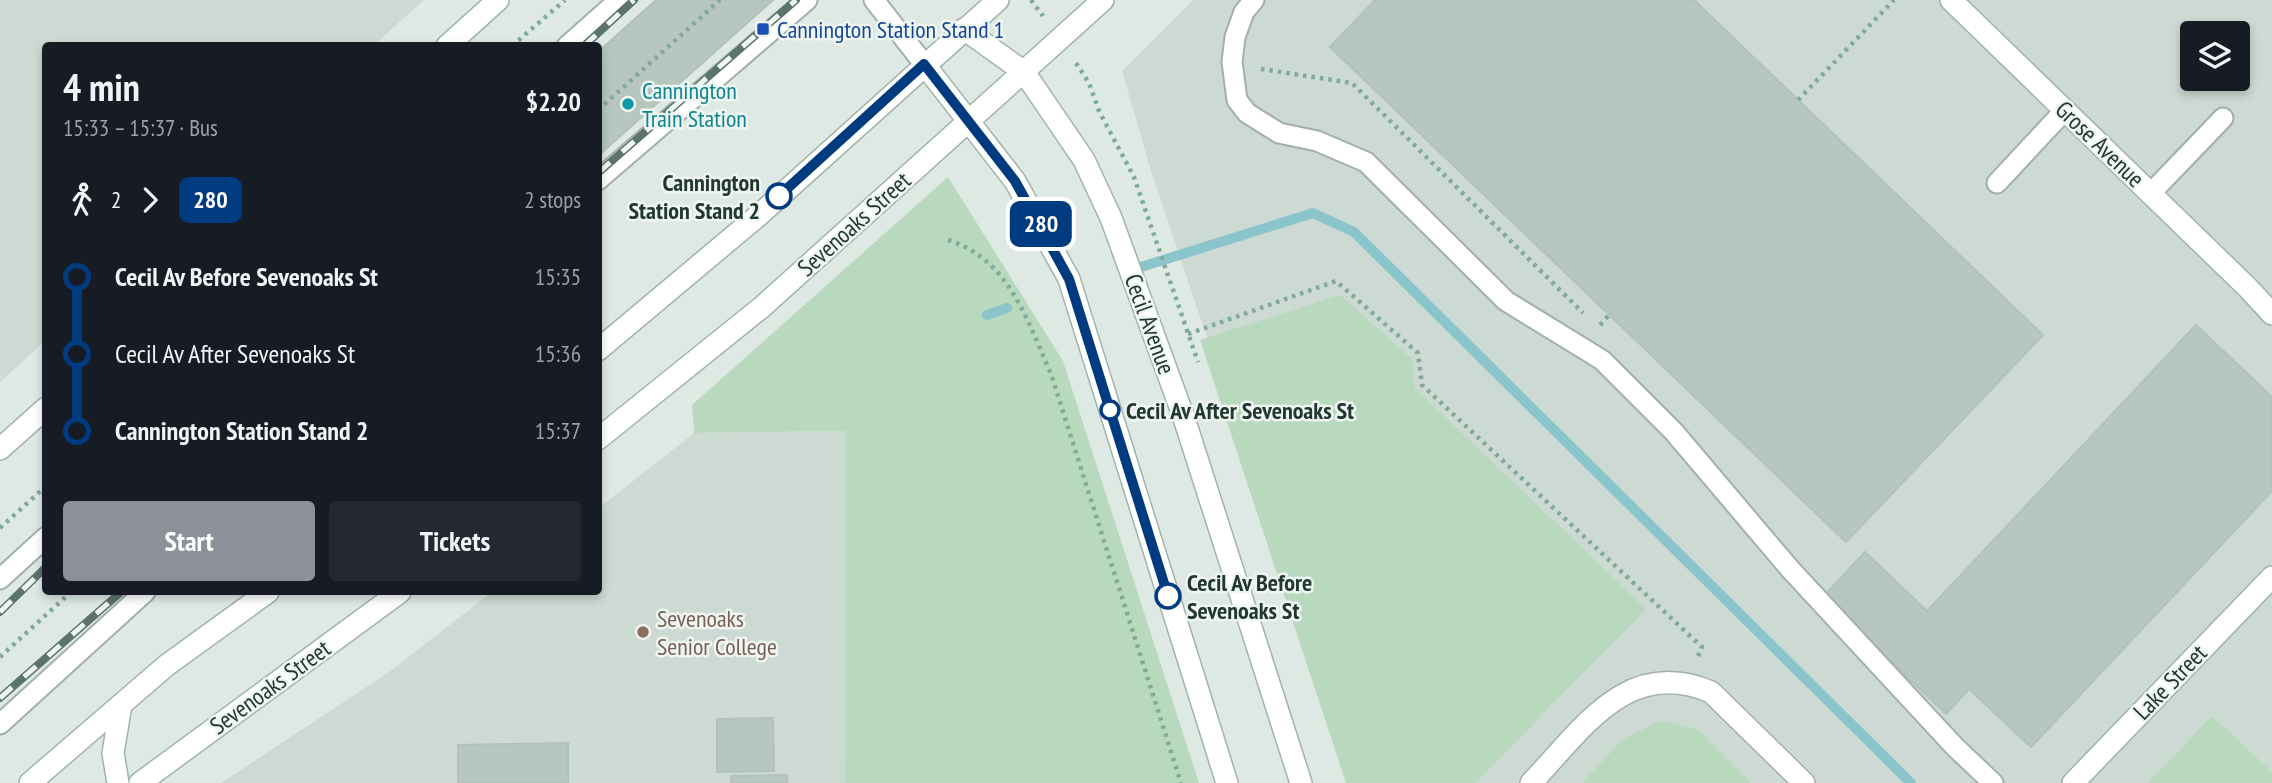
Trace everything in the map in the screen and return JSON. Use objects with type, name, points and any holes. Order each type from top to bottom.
[{"type":"main road","points":[[451,42],[498,0]]},
{"type":"main road","points":[[602,347],[759,215],[998,0]]},
{"type":"main road","name":"Sevenoaks Street","points":[[602,436],[762,307],[1103,0]]},
{"type":"main road","name":"Grose Avenue","points":[[1951,0],[2272,314]]},
{"type":"main road","name":"Cecil Avenue","points":[[964,29],[1024,72],[1084,160],[1111,218],[1183,415],[1301,783]]},
{"type":"main road","points":[[924,64],[1015,181],[1069,279],[1227,783]]},
{"type":"main road","name":"Grose Avenue","points":[[2248,288],[2272,302]]},
{"type":"main road","points":[[0,449],[42,412]]},
{"type":"main road","name":"Lake Street","points":[[2073,783],[2271,578]]},
{"type":"main road","points":[[30,783],[167,665],[264,595]]},
{"type":"main road","name":"Sevenoaks Street","points":[[140,783],[396,595]]},
{"type":"main road","points":[[1531,783],[1609,702],[1637,686],[1666,682],[1698,686],[1711,692],[1804,783]]},
{"type":"main road","points":[[118,783],[113,753],[121,705]]},
{"type":"lane","points":[[572,42],[619,0]]},
{"type":"lane","points":[[602,177],[807,0]]},
{"type":"lane","points":[[874,0],[924,64]]},
{"type":"lane","points":[[1254,0],[1244,12],[1235,37],[1232,62],[1237,100],[1247,113],[1279,133],[1317,141],[1366,162],[1506,301],[1602,360],[1674,432],[1790,569],[1955,747],[1993,783]]},
{"type":"lane","points":[[1997,183],[2065,110]]},
{"type":"lane","points":[[2151,193],[2223,118]]},
{"type":"lane","points":[[0,579],[42,541]]},
{"type":"lane","points":[[0,724],[142,595]]},
{"type":"path","points":[[517,42],[565,0]]},
{"type":"path","points":[[602,106],[720,0]]},
{"type":"path","points":[[1031,0],[1040,13]]},
{"type":"path","points":[[1798,100],[1894,0]]},
{"type":"path","points":[[1256,60],[1256,69],[1352,83],[1588,317]]},
{"type":"path","points":[[948,240],[970,247],[989,260],[1008,285],[1051,374],[1181,783]]},
{"type":"path","points":[[1188,334],[1336,281],[1418,353],[1422,385],[1702,647],[1694,666]]},
{"type":"path","points":[[1598,327],[1609,315]]},
{"type":"path","points":[[0,528],[42,490]]},
{"type":"path","points":[[0,657],[68,595]]},
{"type":"shaded area","points":[[0,0],[424,0],[377,42],[42,42],[42,344],[0,382]]},
{"type":"shaded area","points":[[1193,0],[2272,0],[2272,783],[1357,783],[1152,174],[1122,71]]},
{"type":"shaded area","name":"Sevenoaks Senior College","points":[[846,431],[845,783],[221,783],[389,672],[488,595],[602,595],[602,506],[694,433]]},
{"type":"green space","points":[[948,177],[1063,361],[1199,783],[845,783],[846,431],[694,433],[692,405]]},
{"type":"green space","points":[[1340,295],[1412,359],[1415,388],[1646,609],[1475,783],[1346,783],[1200,340]]},
{"type":"green space","points":[[2212,716],[2272,772],[2272,783],[2148,783]]},
{"type":"green space","points":[[1661,720],[1699,730],[1752,783],[1582,783],[1623,739]]},
{"type":"building","name":"Cannington Train Station","points":[[656,0],[773,0],[602,152],[602,48]]},
{"type":"building","points":[[1375,0],[1694,0],[2043,335],[1846,542],[1330,47]]},
{"type":"building","points":[[2196,325],[2272,397],[2272,491],[2031,747],[1969,689],[1946,714],[1823,597],[1865,552],[1927,611]]},
{"type":"building","points":[[773,718],[774,771],[717,772],[717,719]]},
{"type":"building","points":[[568,743],[568,783],[458,783],[458,745]]},
{"type":"building","points":[[787,775],[787,783],[731,783],[731,776]]},
{"type":"waterway","points":[[1141,267],[1313,213],[1354,232],[1911,783]]},
{"type":"waterway","points":[[987,315],[1007,308]]},
{"type":"railway","points":[[588,42],[634,0]]},
{"type":"railway","points":[[602,170],[796,0]]},
{"type":"railway","points":[[0,612],[42,571]]},
{"type":"railway","points":[[0,698],[118,595]]},
{"type":"bus line","name":"280","points":[[779,196],[924,64],[1015,181],[1069,279],[1168,596]]},
{"type":"place","name":"Cannington Station Stand 1","points":[[763,29]]},
{"type":"place","name":"Cannington Train Station","points":[[628,104]]},
{"type":"place","name":"Cannington Station Stand 2","points":[[779,196]]},
{"type":"place","name":"Cecil Av After Sevenoaks St","points":[[1110,410]]},
{"type":"place","name":"Cecil Av Before Sevenoaks St","points":[[1168,596]]},
{"type":"place","name":"Sevenoaks Senior College","points":[[643,632]]}]
